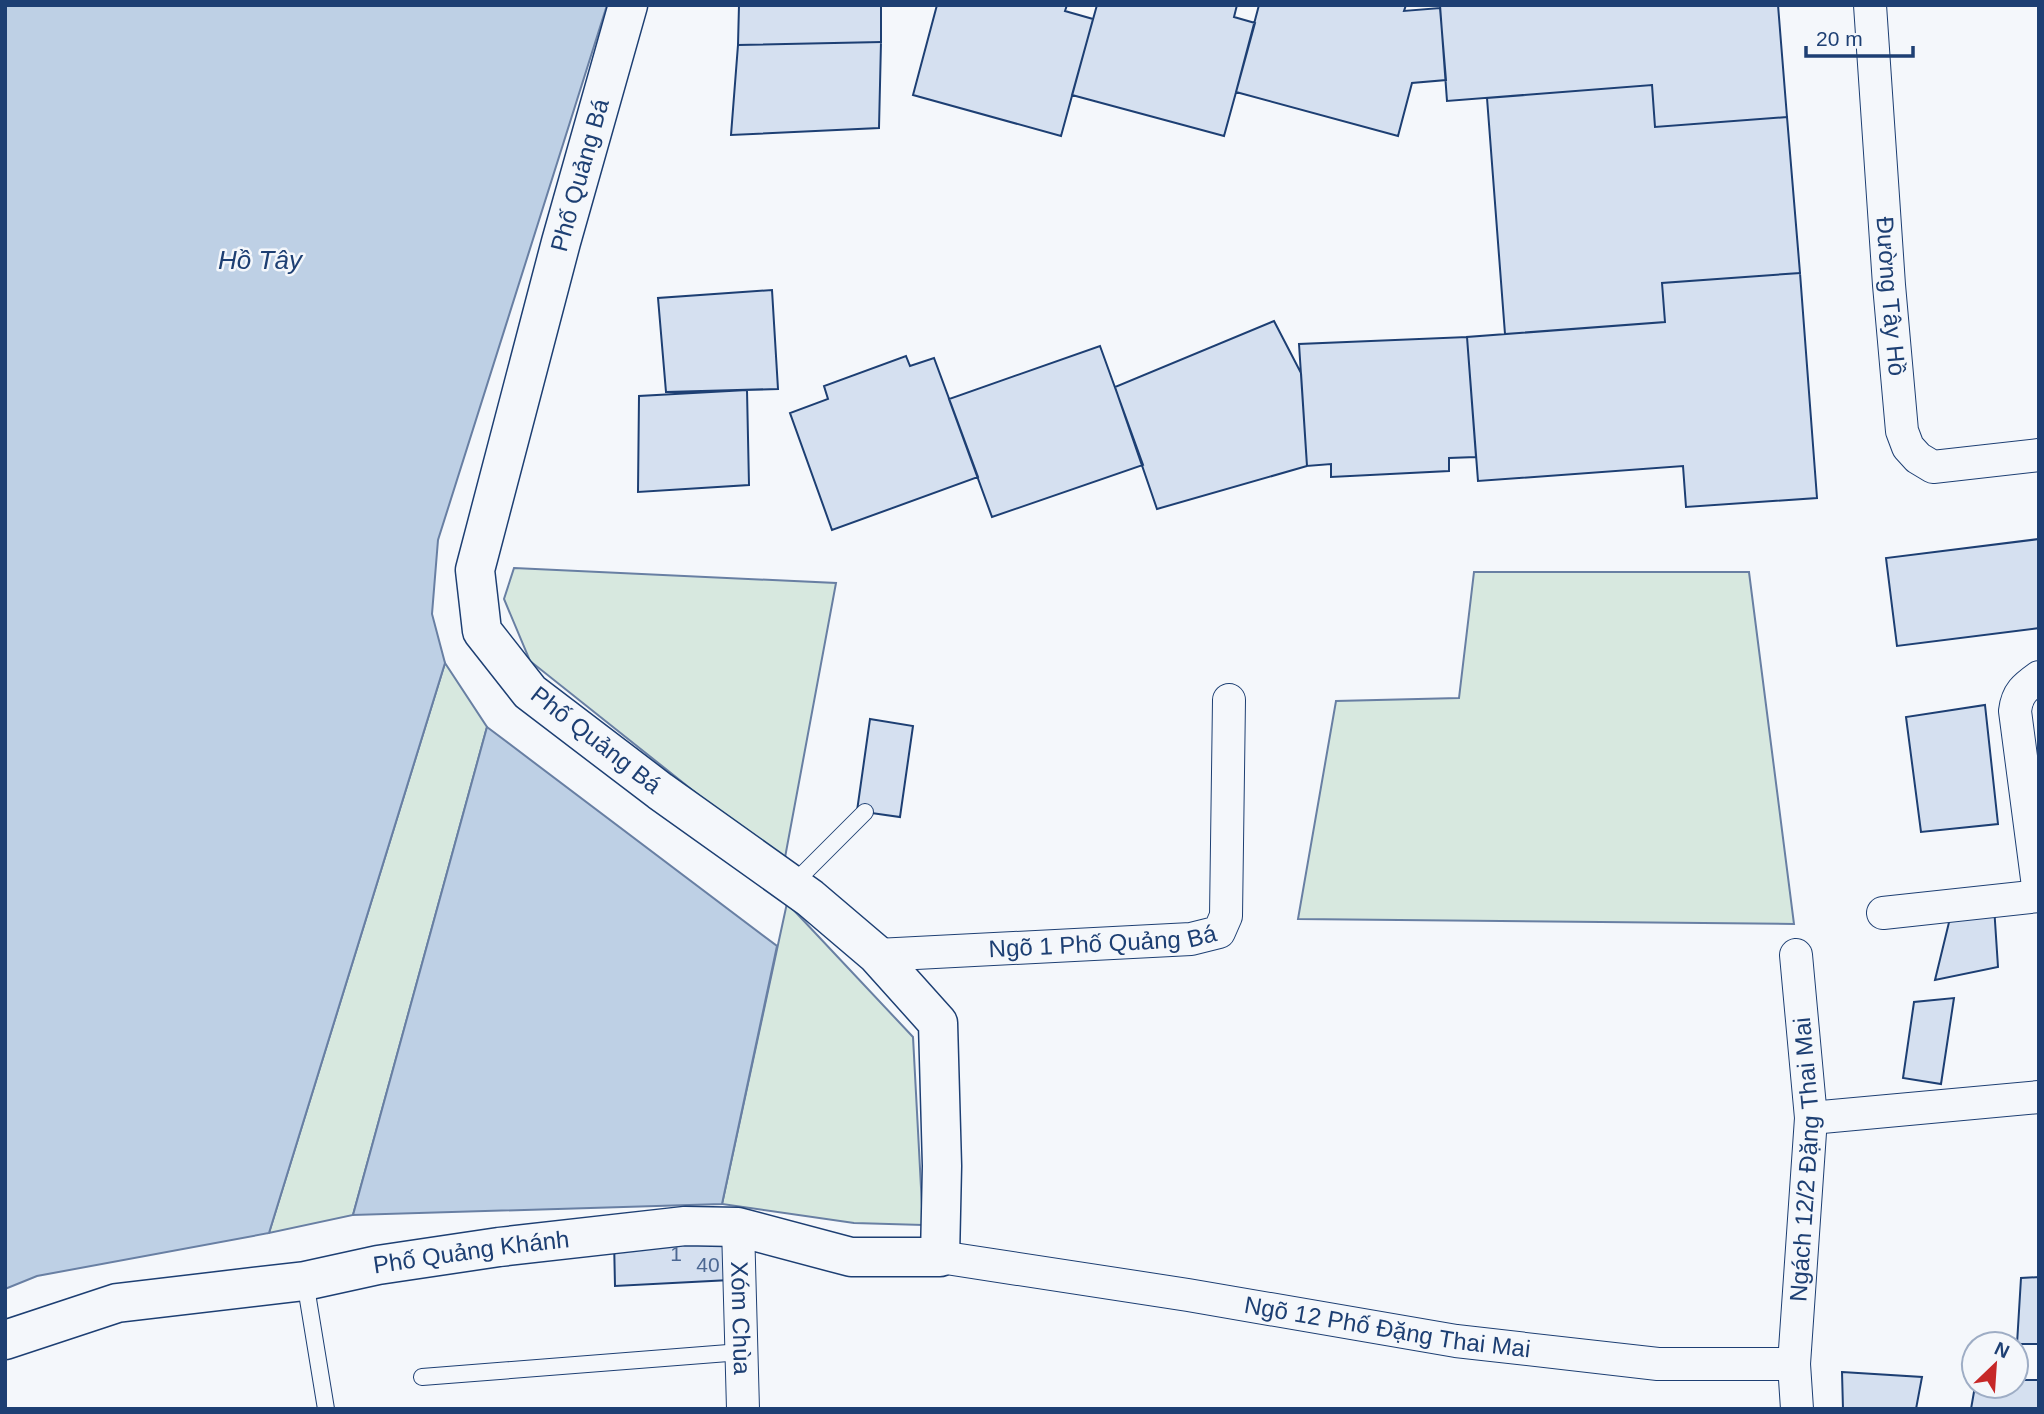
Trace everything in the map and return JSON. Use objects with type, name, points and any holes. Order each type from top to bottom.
[{"type":"street","name":"Phố Quảng Bá","points":[[628,5],[561,242],[475,570],[482,631],[530,692],[660,791],[792,885],[877,955],[938,1023],[942,1166],[940,1257]]},
{"type":"street","name":"Đường Tây Hồ","points":[[1870,5],[1889,285],[1902,431],[1908,447],[1918,458],[1933,467],[2039,455]]},
{"type":"street","points":[[1883,913],[2039,895],[2015,711],[2016,699],[2022,689],[2039,677]]},
{"type":"street","name":"Ngõ 1 Phố Quảng Bá","points":[[877,955],[1191,939],[1219,932],[1226,916],[1229,701]]},
{"type":"street","name":"Ngách 12/2 Đặng Thai Mai","points":[[1794,1364],[1811,1118],[1796,955]]},
{"type":"street","points":[[1811,1118],[2039,1097]]},
{"type":"street","name":"Phố Quảng Khánh","points":[[5,1340],[117,1303],[305,1281],[378,1265],[499,1247],[685,1226],[738,1227],[851,1257],[940,1257]]},
{"type":"street","name":"Xóm Chùa","points":[[738,1227],[743,1409]]},
{"type":"street","name":"Ngõ 12 Phố Đặng Thai Mai","points":[[940,1257],[1188,1295],[1456,1341],[1658,1364],[1794,1364]]},
{"type":"street","points":[[1794,1364],[1797,1409]]},
{"type":"lane","points":[[792,885],[865,812]]},
{"type":"lane","points":[[305,1281],[326,1409]]},
{"type":"lane","points":[[422,1377],[741,1352]]},
{"type":"shaded area","points":[[514,568],[836,583],[784,863],[530,661],[504,599]]},
{"type":"shaded area","points":[[1474,572],[1749,572],[1794,924],[1298,919],[1336,701],[1459,698]]},
{"type":"shaded area","points":[[445,663],[487,727],[353,1215],[269,1233]]},
{"type":"shaded area","points":[[787,903],[913,1037],[923,1225],[854,1223],[722,1204]]},
{"type":"water","name":"Hồ Tây","points":[[5,5],[607,5],[438,540],[432,614],[445,663],[269,1233],[37,1276],[5,1289]]},
{"type":"water","points":[[487,727],[777,946],[722,1204],[353,1215]]},
{"type":"building","points":[[739,5],[881,5],[881,42],[738,45]]},
{"type":"building","points":[[937,5],[1067,5],[1065,11],[1093,19],[1061,136],[913,95]]},
{"type":"building","points":[[1097,5],[1237,5],[1234,17],[1255,23],[1224,136],[1072,95]]},
{"type":"building","points":[[1259,5],[1406,5],[1404,11],[1440,8],[1446,80],[1412,83],[1398,136],[1236,92]]},
{"type":"building","points":[[1440,5],[1778,5],[1787,117],[1655,127],[1652,85],[1447,101]]},
{"type":"building","points":[[881,42],[879,128],[731,135],[738,45]]},
{"type":"building","points":[[1652,85],[1655,127],[1787,117],[1800,273],[1662,283],[1665,322],[1505,334],[1487,98]]},
{"type":"building","points":[[1800,273],[1817,498],[1686,507],[1683,466],[1478,481],[1467,337],[1665,322],[1662,283]]},
{"type":"building","points":[[772,290],[778,389],[666,392],[658,298]]},
{"type":"building","points":[[1274,321],[1301,373],[1307,466],[1157,509],[1115,387]]},
{"type":"building","points":[[1467,337],[1476,457],[1449,458],[1449,471],[1331,477],[1331,464],[1307,466],[1299,344]]},
{"type":"building","points":[[1100,346],[1143,465],[992,517],[949,399]]},
{"type":"building","points":[[906,356],[910,366],[934,358],[978,477],[832,530],[790,413],[828,399],[824,386]]},
{"type":"building","points":[[747,390],[749,485],[638,492],[639,396]]},
{"type":"building","points":[[2039,539],[2039,628],[1897,646],[1886,558]]},
{"type":"building","points":[[1985,705],[1998,824],[1921,832],[1906,717]]},
{"type":"building","points":[[870,719],[913,726],[900,817],[857,811]]},
{"type":"building","points":[[1994,906],[1998,967],[1935,980],[1951,914]]},
{"type":"building","points":[[1954,998],[1941,1084],[1903,1078],[1914,1002]]},
{"type":"building","points":[[727,1234],[730,1280],[615,1286],[614,1239]]},
{"type":"building","points":[[2039,1277],[2039,1344],[2030,1344],[2030,1330],[2018,1330],[2021,1278]]},
{"type":"building","points":[[1842,1372],[1922,1377],[1916,1409],[1843,1409]]},
{"type":"building","points":[[2030,1380],[2039,1380],[2039,1409],[1971,1409],[1973,1400],[2030,1400]]}]
